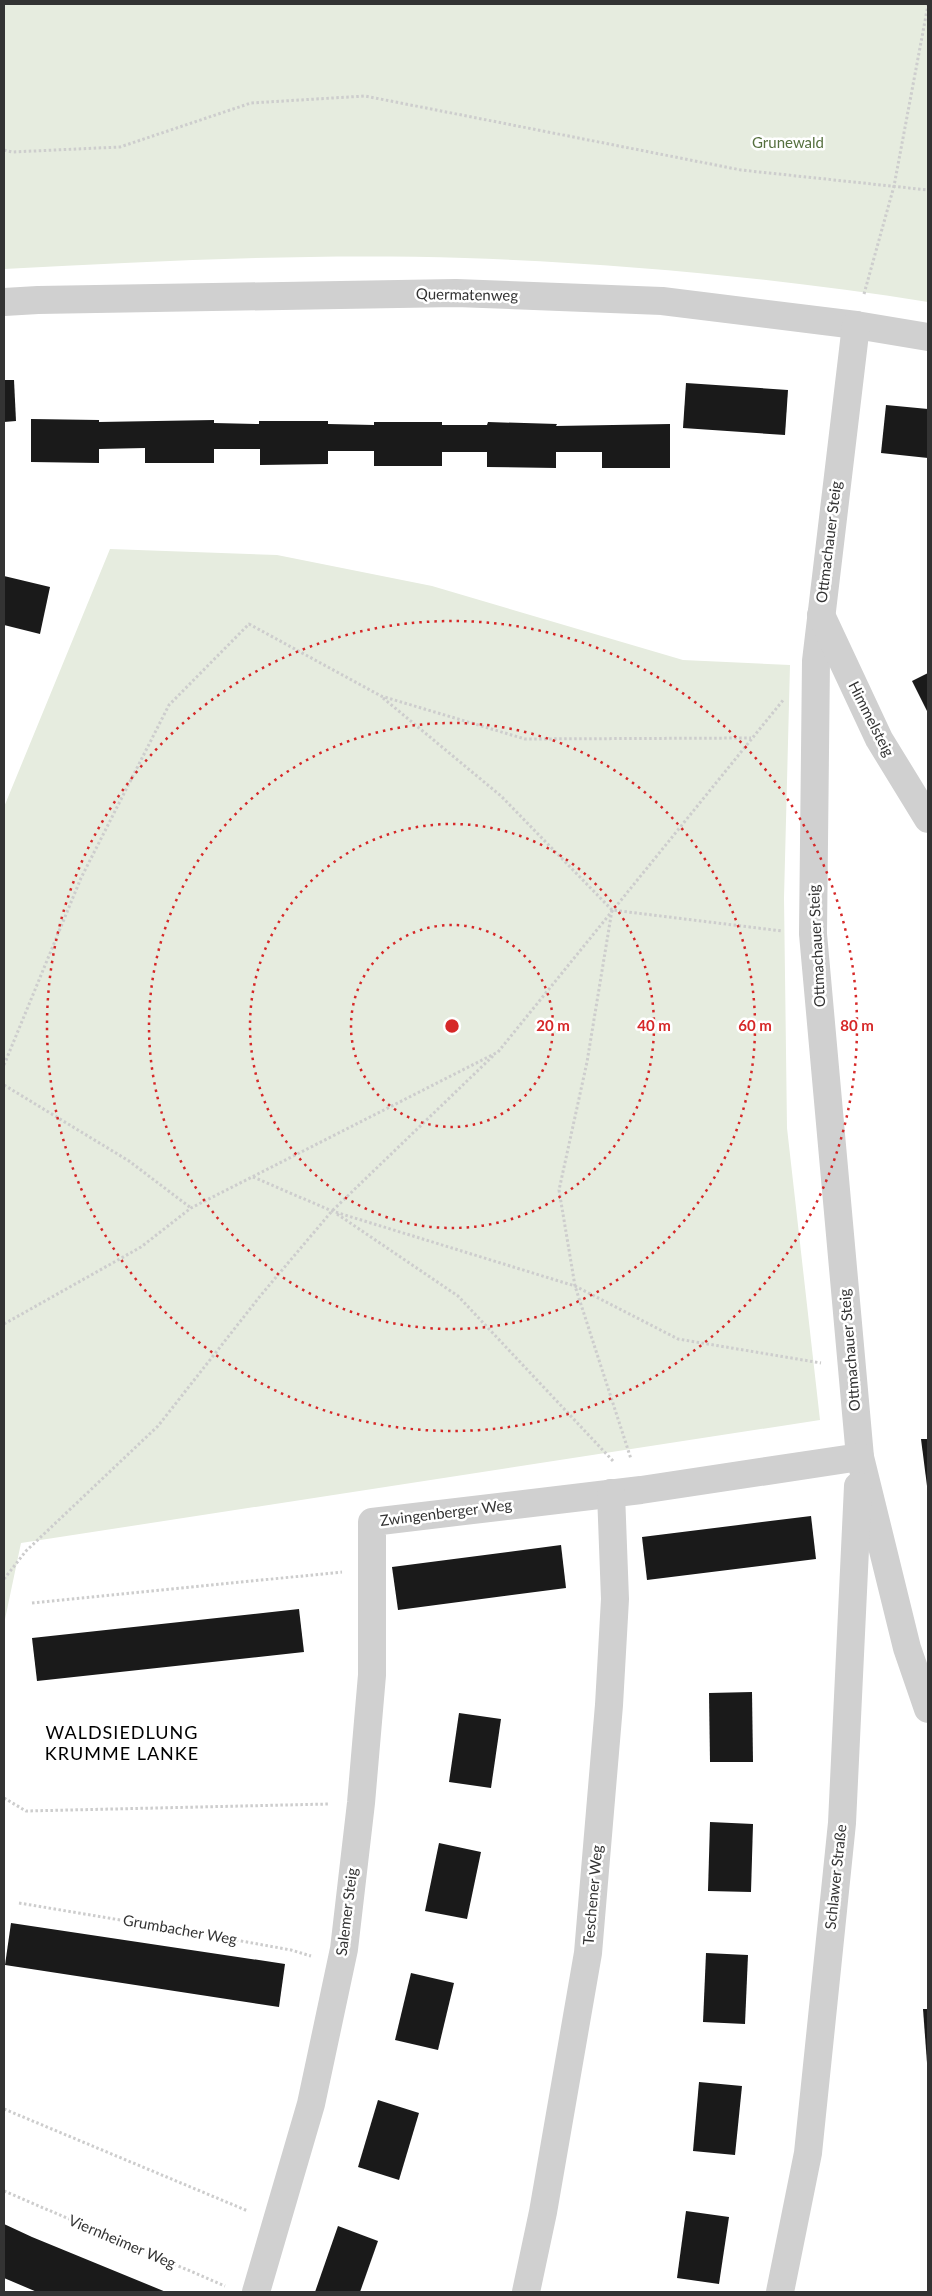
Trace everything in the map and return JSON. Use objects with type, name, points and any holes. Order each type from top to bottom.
[{"type":"street","name":"Quermatenweg","points":[[4,302],[456,293],[662,301],[856,325],[928,337]]},
{"type":"street","name":"Ottmachauer Steig","points":[[856,325],[820,614],[816,661],[813,934],[860,1457],[907,1648],[928,1709]]},
{"type":"street","name":"Himmelsteig","points":[[820,614],[879,739],[928,819]]},
{"type":"street","name":"Zwingenberger Weg","points":[[372,1522],[642,1490],[860,1457]]},
{"type":"street","name":"Schlawer Straße","points":[[780,2292],[808,2153],[842,1822],[860,1457]]},
{"type":"street","name":"Teschener Weg","points":[[526,2292],[543,2212],[588,1953],[608,1715],[615,1599],[611,1493]]},
{"type":"street","name":"Salemer Steig","points":[[244,2290],[277,2224],[312,2104],[341,1964],[361,1803],[372,1674],[372,1522]]},
{"type":"path","points":[[856,325],[894,186],[928,5]]},
{"type":"path","points":[[4,150],[12,152],[120,146],[251,103],[365,96],[741,170],[928,190]]},
{"type":"path","points":[[4,1065],[81,878],[169,705],[249,624],[381,696],[501,796],[612,910],[764,930],[813,934]]},
{"type":"path","points":[[4,1579],[26,1550],[158,1426],[261,1295],[332,1211],[498,1052],[751,738],[816,661]]},
{"type":"path","points":[[381,696],[525,739],[751,738]]},
{"type":"path","points":[[612,910],[587,1062],[559,1190],[575,1286],[642,1490]]},
{"type":"path","points":[[4,1324],[141,1247],[191,1208],[498,1052]]},
{"type":"path","points":[[4,1085],[129,1161],[191,1208]]},
{"type":"path","points":[[252,1177],[332,1211],[575,1286],[678,1339],[852,1368]]},
{"type":"path","points":[[332,1211],[458,1296],[642,1490]]},
{"type":"path","points":[[32,1603],[344,1572]]},
{"type":"path","points":[[4,1798],[26,1811],[361,1803]]},
{"type":"path","name":"Grumbacher Weg","points":[[19,1904],[291,1950],[341,1964]]},
{"type":"path","points":[[4,2109],[277,2224]]},
{"type":"path","name":"Viernheimer Weg","points":[[4,2191],[244,2290]]},
{"type":"green space","name":"Grunewald","points":[[4,4],[928,4],[928,302],[755,279],[523,260],[350,256],[292,257],[4,269]]},
{"type":"green space","points":[[110,549],[277,555],[432,586],[683,660],[790,665],[784,898],[787,1128],[820,1420],[21,1543],[4,1624],[4,807]]},
{"type":"building","points":[[4,380],[14,380],[16,421],[4,422]]},
{"type":"building","points":[[686,383],[788,390],[785,435],[683,428]]},
{"type":"building","points":[[886,405],[928,409],[928,458],[881,453]]},
{"type":"building","points":[[31,419],[99,420],[99,422],[214,420],[214,423],[259,424],[259,421],[328,421],[328,424],[374,425],[374,422],[442,422],[442,425],[487,425],[488,422],[557,424],[556,426],[670,424],[670,468],[602,468],[602,452],[556,452],[556,468],[487,467],[487,452],[442,452],[442,466],[374,466],[374,451],[328,451],[328,464],[260,465],[260,449],[214,449],[214,463],[145,463],[145,448],[99,449],[99,463],[31,462]]},
{"type":"building","points":[[4,576],[50,587],[40,634],[4,625]]},
{"type":"building","points":[[928,673],[928,713],[912,681]]},
{"type":"building","points":[[921,1439],[928,1439],[928,1486],[927,1486]]},
{"type":"building","points":[[811,1516],[816,1559],[647,1580],[642,1537]]},
{"type":"building","points":[[561,1545],[566,1588],[398,1610],[392,1567]]},
{"type":"building","points":[[299,1609],[304,1652],[37,1681],[32,1638]]},
{"type":"building","points":[[752,1692],[753,1762],[710,1762],[709,1693]]},
{"type":"building","points":[[459,1713],[501,1719],[491,1788],[449,1782]]},
{"type":"building","points":[[710,1822],[753,1824],[751,1892],[708,1891]]},
{"type":"building","points":[[439,1843],[481,1852],[467,1919],[425,1911]]},
{"type":"building","points":[[11,1923],[285,1964],[279,2007],[5,1965]]},
{"type":"building","points":[[706,1953],[748,1955],[745,2024],[703,2022]]},
{"type":"building","points":[[411,1973],[454,1983],[438,2050],[395,2040]]},
{"type":"building","points":[[923,2009],[928,2009],[928,2063],[927,2063]]},
{"type":"building","points":[[699,2082],[742,2086],[735,2155],[693,2151]]},
{"type":"building","points":[[378,2100],[419,2113],[399,2180],[358,2167]]},
{"type":"building","points":[[686,2211],[729,2217],[719,2284],[677,2278]]},
{"type":"building","points":[[4,2224],[166,2292],[37,2292],[4,2278]]},
{"type":"building","points":[[338,2226],[378,2241],[360,2292],[315,2292]]},
{"type":"district","name":"WALDSIEDLUNG KRUMME LANKE","points":[[122,1744]]}]
